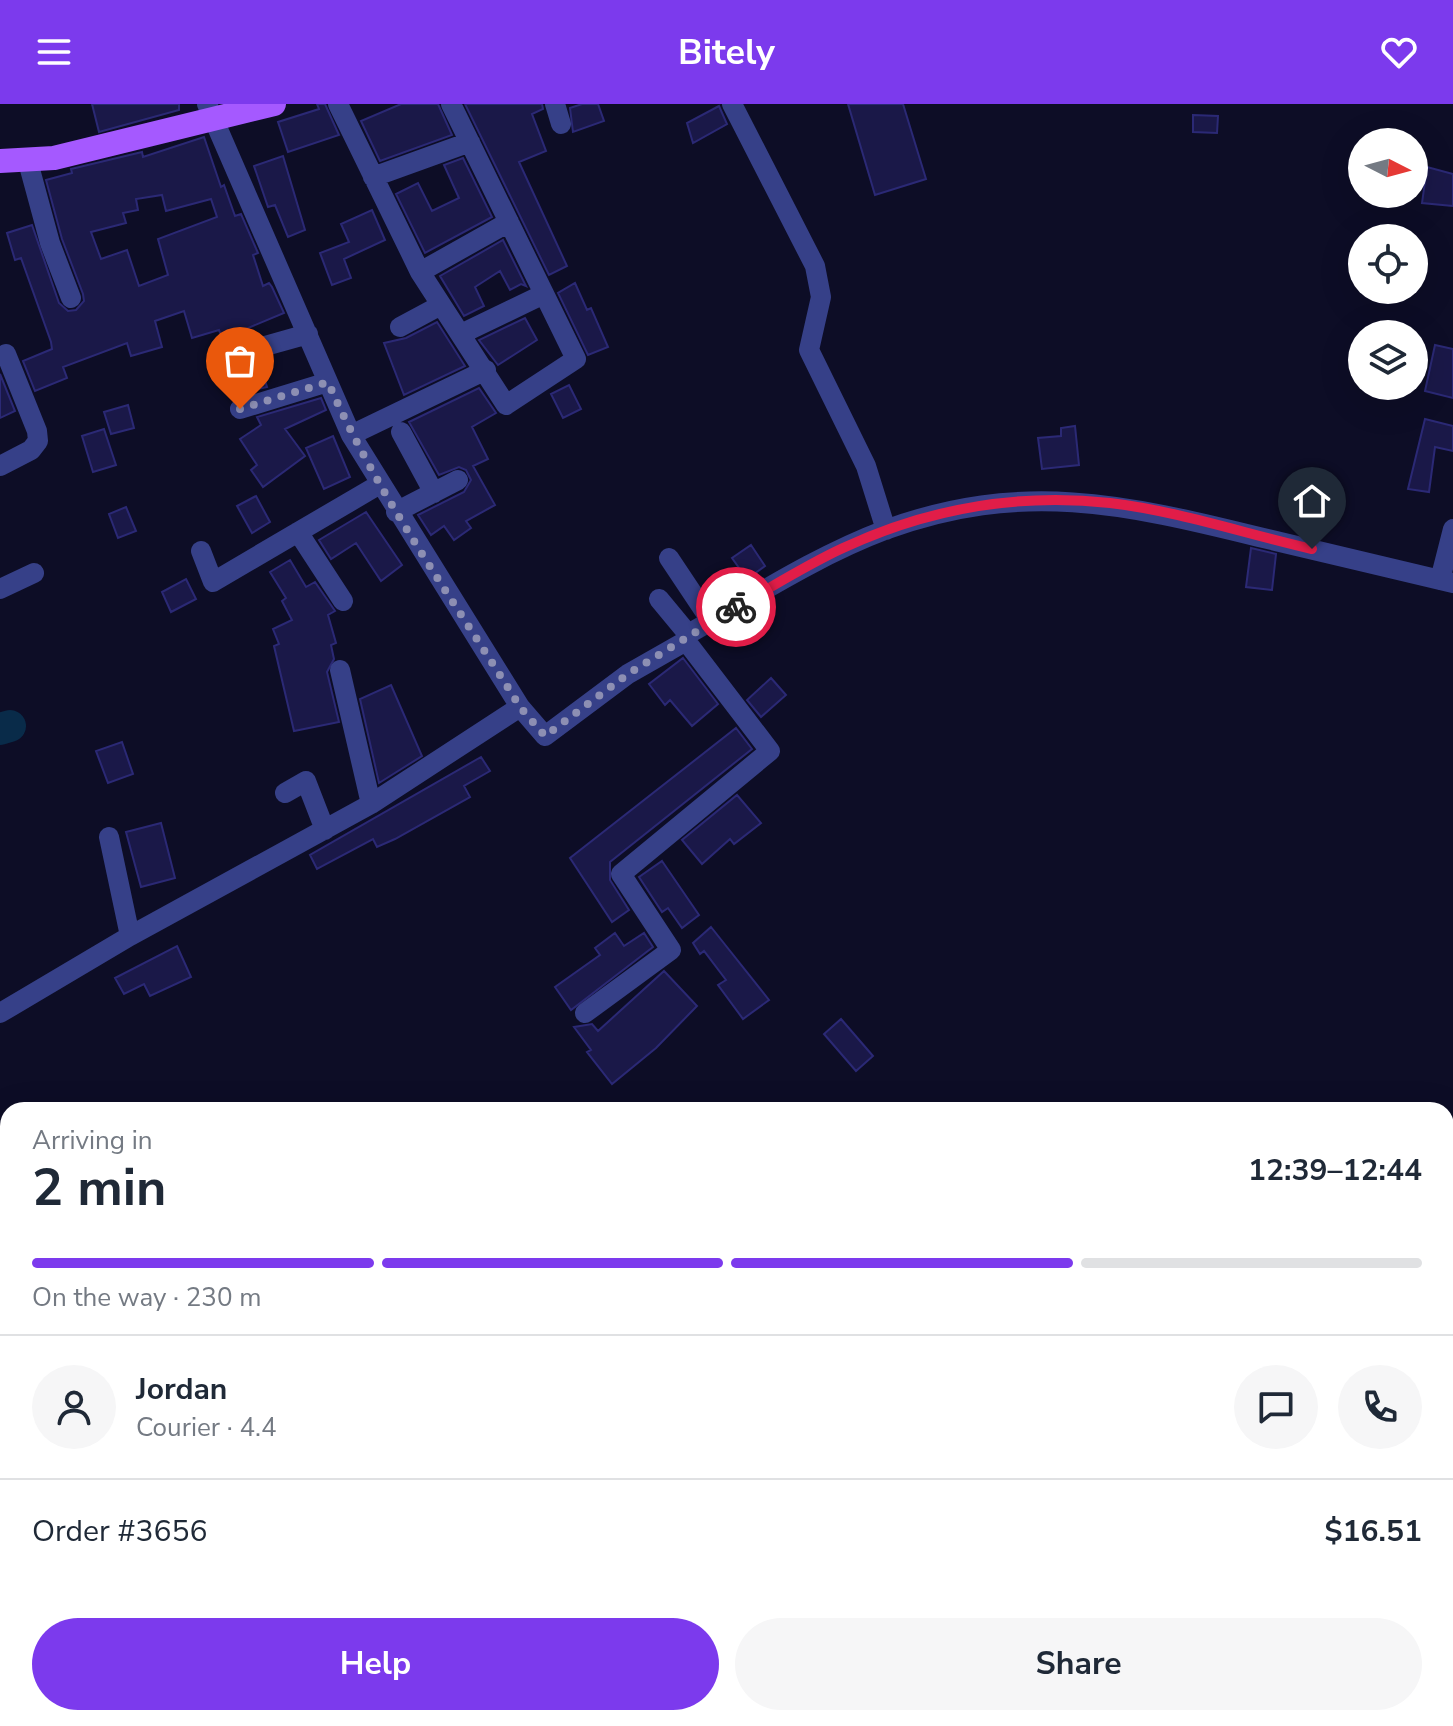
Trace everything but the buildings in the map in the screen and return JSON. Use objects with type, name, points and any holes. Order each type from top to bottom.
[{"type":"main road","points":[[0,161],[28,162],[210,113],[274,104]]},
{"type":"street","points":[[338,104],[420,272],[463,333],[506,405],[576,359],[451,104]]},
{"type":"street","points":[[555,104],[561,124]]},
{"type":"street","points":[[732,104],[815,266],[821,297],[809,350],[866,466],[886,530]]},
{"type":"street","points":[[210,113],[351,435],[396,512],[520,707],[545,736],[628,674],[711,621],[841,548],[886,530],[981,504],[1049,500],[1112,503],[1447,582],[1453,529]]},
{"type":"street","points":[[373,177],[470,142]]},
{"type":"street","points":[[28,162],[50,243],[71,298]]},
{"type":"street","points":[[420,272],[509,222]]},
{"type":"street","points":[[463,333],[544,294]]},
{"type":"street","points":[[400,327],[441,305]]},
{"type":"street","points":[[229,356],[308,334]]},
{"type":"street","points":[[0,466],[31,450],[38,441],[6,354]]},
{"type":"street","points":[[351,435],[486,370]]},
{"type":"street","points":[[240,409],[328,382]]},
{"type":"street","points":[[401,432],[434,493]]},
{"type":"street","points":[[396,512],[458,480]]},
{"type":"street","points":[[201,551],[213,582],[380,484]]},
{"type":"street","points":[[298,532],[343,601]]},
{"type":"street","points":[[669,558],[711,621]]},
{"type":"street","points":[[0,589],[34,573]]},
{"type":"street","points":[[585,1013],[674,955],[621,874],[770,751],[659,599]]},
{"type":"street","points":[[340,670],[371,804]]},
{"type":"street","points":[[0,1013],[130,936],[371,804],[520,707]]},
{"type":"street","points":[[285,793],[306,781],[325,830]]},
{"type":"street","points":[[109,837],[130,936]]},
{"type":"waterway","points":[[0,729],[10,726]]},
{"type":"way so far","points":[[240,409],[328,382],[351,435],[396,512],[520,707],[545,736],[628,674],[686,641],[688,634],[736,607]]},
{"type":"route","points":[[736,607],[841,548],[886,530],[981,504],[1049,500],[1112,503],[1312,549]]}]
